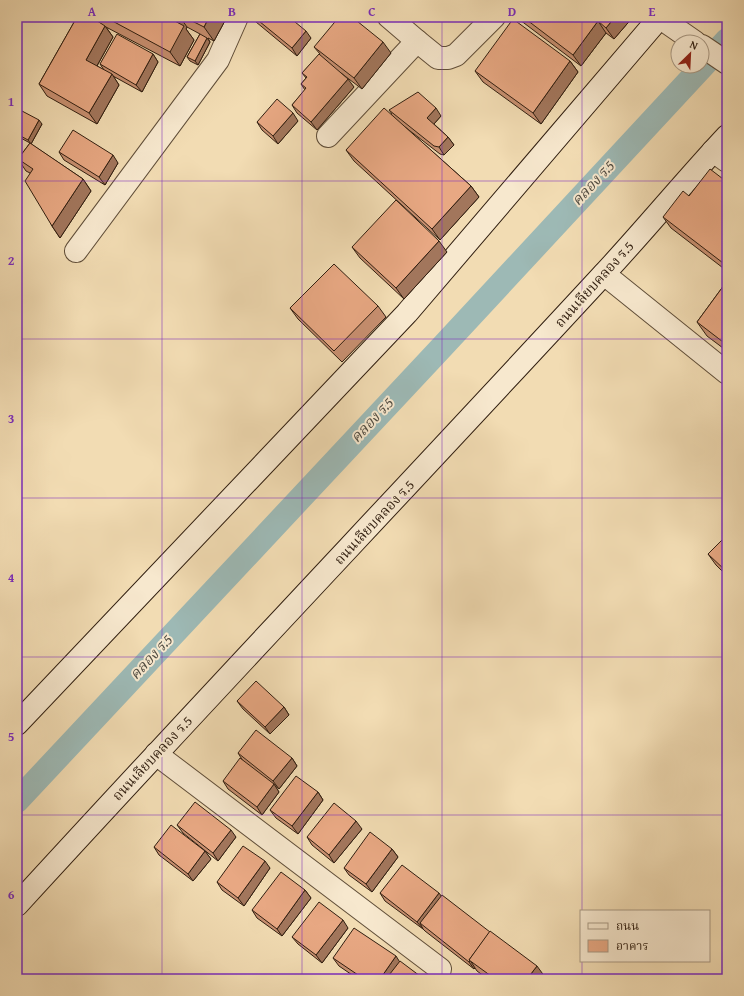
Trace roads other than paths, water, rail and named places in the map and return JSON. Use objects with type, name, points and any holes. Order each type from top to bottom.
[{"type":"street","points":[[76,251],[218,60],[237,17]]},
{"type":"street","points":[[389,17],[438,58],[448,58],[456,55],[494,17]]},
{"type":"street","points":[[17,724],[407,313],[659,17],[683,34]]},
{"type":"street","points":[[328,136],[417,41]]},
{"type":"street","points":[[710,51],[727,63]]},
{"type":"street","name":"ถนนเลียบคลอง ร.5","points":[[17,905],[156,754],[722,149]]},
{"type":"street","points":[[604,274],[727,373]]},
{"type":"street","points":[[156,754],[440,969]]},
{"type":"waterway","name":"คลอง ร.5","points":[[17,801],[727,40]]}]
